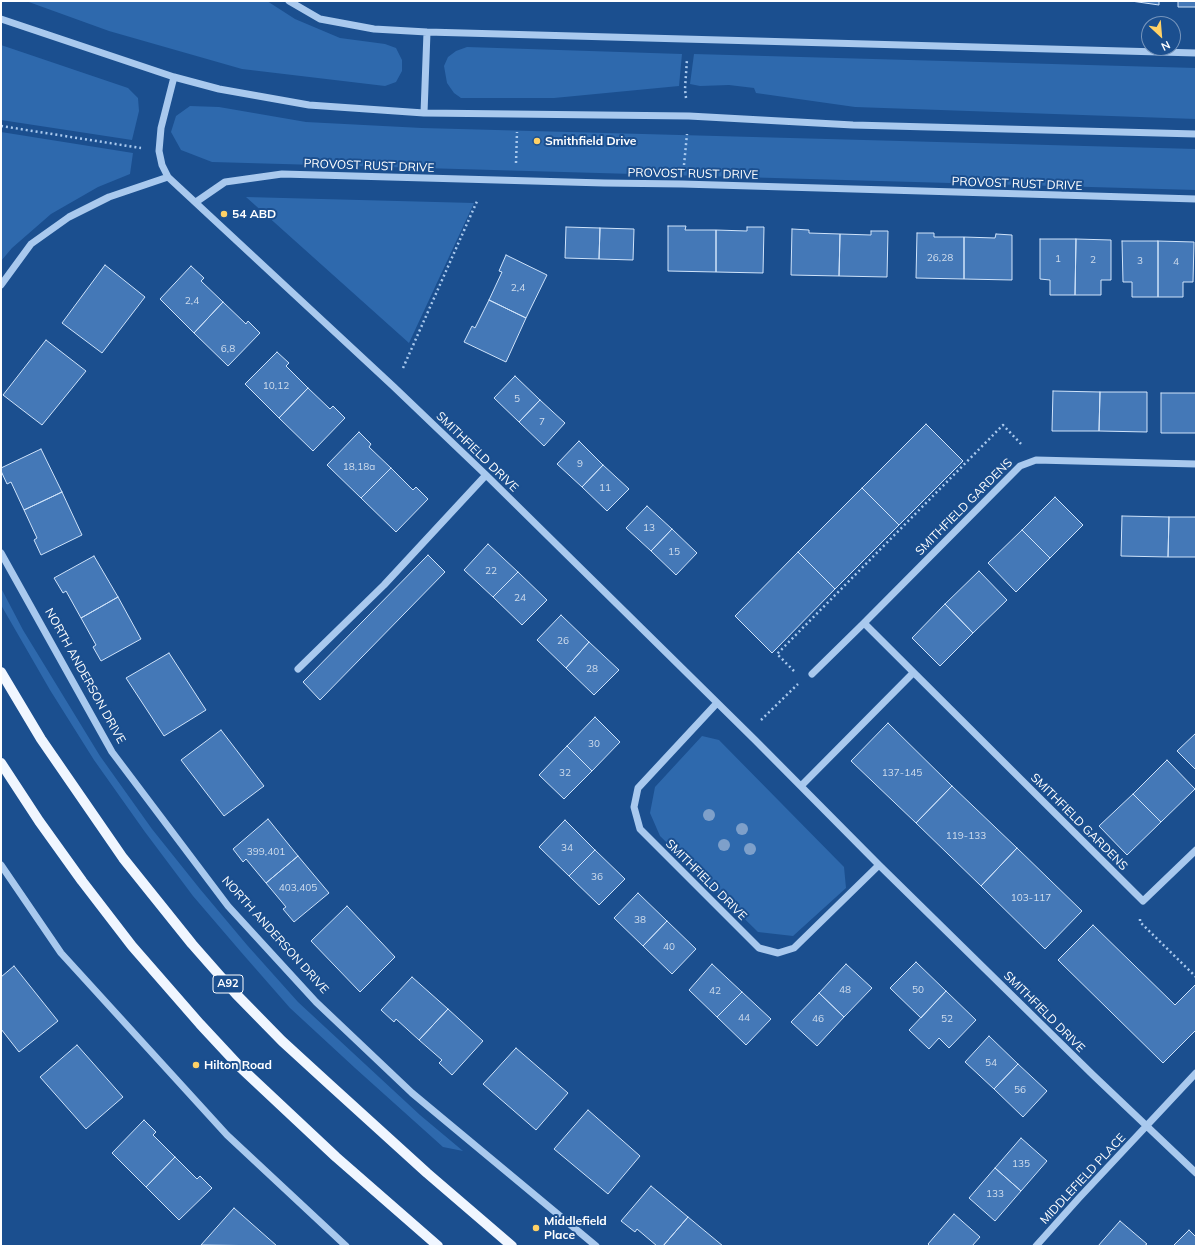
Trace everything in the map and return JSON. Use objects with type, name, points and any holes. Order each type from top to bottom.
[{"type":"main road","name":"A92","points":[[1,672],[41,739],[123,858],[167,913],[236,994],[282,1041],[329,1084],[427,1173],[512,1246]]},
{"type":"main road","points":[[1,763],[39,821],[82,881],[132,946],[200,1024],[240,1067],[336,1157],[438,1246]]},
{"type":"street","points":[[289,1],[320,19],[374,29],[427,32],[1196,53]]},
{"type":"street","points":[[1,19],[174,77],[219,89],[309,104],[424,113],[689,116],[853,125],[1196,134]]},
{"type":"street","points":[[424,113],[427,32]]},
{"type":"street","name":"SMITHFIELD DRIVE","points":[[174,77],[161,128],[159,151],[162,165],[168,177],[394,387],[486,475],[717,704],[748,732],[879,865],[1146,1127],[1196,1173]]},
{"type":"street","name":"PROVOST RUST DRIVE","points":[[196,202],[225,182],[282,174],[1196,199]]},
{"type":"street","points":[[1,285],[31,244],[69,217],[110,196],[168,177]]},
{"type":"street","name":"SMITHFIELD GARDENS","points":[[1143,901],[864,623],[1020,466],[1036,460],[1196,464]]},
{"type":"street","points":[[298,669],[384,585],[486,475]]},
{"type":"street","name":"NORTH ANDERSON DRIVE","points":[[1,553],[112,752],[228,906],[316,1002],[412,1093],[596,1246]]},
{"type":"street","points":[[812,674],[864,623]]},
{"type":"street","points":[[801,786],[913,673]]},
{"type":"street","name":"SMITHFIELD DRIVE","points":[[717,704],[638,788],[634,807],[640,829],[759,948],[778,954],[794,948],[879,865]]},
{"type":"street","points":[[1143,901],[1196,850]]},
{"type":"street","points":[[1,865],[61,953],[227,1136],[346,1246]]},
{"type":"street","name":"MIDDLEFIELD PLACE","points":[[1036,1246],[1196,1073]]},
{"type":"path","points":[[516,181],[518,114]]},
{"type":"path","points":[[1,126],[159,151]]},
{"type":"path","points":[[394,387],[486,180]]},
{"type":"path","points":[[802,679],[777,654],[1003,425],[1036,460]]},
{"type":"path","points":[[748,732],[802,679],[812,674]]},
{"type":"path","points":[[1143,901],[1140,922],[1196,977]]},
{"type":"shaded area","points":[[26,1],[267,1],[295,19],[340,38],[385,44],[396,48],[402,60],[402,71],[396,82],[385,86],[242,69],[109,31]]},
{"type":"shaded area","points":[[1,45],[128,88],[138,98],[139,111],[132,140],[1,120]]},
{"type":"shaded area","points":[[467,47],[682,54],[679,86],[554,98],[461,98],[454,93],[447,83],[444,66],[448,57],[456,51]]},
{"type":"shaded area","points":[[694,54],[1196,68],[1196,119],[855,107],[756,93],[754,88],[729,85],[700,86],[690,84]]},
{"type":"shaded area","points":[[190,106],[219,107],[306,122],[422,128],[1196,149],[1196,190],[212,162],[181,150],[171,132],[176,116]]},
{"type":"shaded area","points":[[1,132],[133,153],[130,174],[98,187],[51,214],[12,248],[1,261]]},
{"type":"shaded area","points":[[246,197],[474,203],[409,343]]},
{"type":"shaded area","points":[[1,588],[23,630],[100,756],[152,829],[200,889],[298,1002],[420,1115],[463,1151],[443,1147],[290,1008],[193,896],[94,760],[50,690],[1,605]]},
{"type":"shaded area","points":[[702,736],[719,740],[844,867],[846,888],[793,936],[758,932],[660,836],[650,813],[655,787]]},
{"type":"building","points":[[1131,1],[1159,1],[1159,5]]},
{"type":"building","points":[[1178,1],[1196,1],[1196,7],[1178,7]]},
{"type":"building","points":[[668,226],[686,226],[685,230],[716,230],[716,272],[668,271]]},
{"type":"building","points":[[566,227],[600,228],[599,259],[565,258]]},
{"type":"building","points":[[747,227],[764,227],[763,273],[716,272],[716,230],[747,231]]},
{"type":"building","points":[[600,228],[634,229],[633,260],[599,259]]},
{"type":"building","points":[[792,229],[809,230],[809,233],[840,234],[839,276],[791,275]]},
{"type":"building","points":[[871,231],[888,231],[887,277],[839,276],[840,234],[871,235]]},
{"type":"building","points":[[917,233],[934,233],[934,237],[964,237],[964,279],[916,278]]},
{"type":"building","points":[[996,234],[1012,235],[1012,280],[964,279],[964,237],[995,238]]},
{"type":"building","points":[[1040,239],[1076,239],[1075,295],[1050,295],[1050,280],[1040,279]]},
{"type":"building","points":[[1076,239],[1111,240],[1111,280],[1101,280],[1101,295],[1075,295]]},
{"type":"building","points":[[1122,241],[1158,241],[1158,297],[1132,297],[1132,282],[1123,282]]},
{"type":"building","points":[[1158,241],[1194,242],[1193,282],[1183,282],[1183,297],[1158,297]]},
{"type":"building","points":[[506,255],[547,275],[526,318],[489,300],[502,272],[499,271]]},
{"type":"building","points":[[105,265],[145,297],[102,353],[62,323]]},
{"type":"building","points":[[191,266],[204,278],[201,281],[223,302],[194,333],[160,299]]},
{"type":"building","points":[[489,300],[526,318],[506,362],[464,342],[472,326],[475,328]]},
{"type":"building","points":[[223,302],[246,324],[248,321],[260,333],[228,366],[194,333]]},
{"type":"building","points":[[46,340],[86,371],[42,425],[3,395]]},
{"type":"building","points":[[277,352],[289,363],[286,366],[308,388],[279,418],[245,384]]},
{"type":"building","points":[[515,376],[540,400],[519,422],[494,398]]},
{"type":"building","points":[[308,388],[330,409],[333,406],[345,418],[313,451],[279,418]]},
{"type":"building","points":[[1053,391],[1100,392],[1099,431],[1052,431]]},
{"type":"building","points":[[1100,392],[1147,392],[1147,432],[1099,431]]},
{"type":"building","points":[[1161,393],[1196,393],[1196,433],[1161,433]]},
{"type":"building","points":[[540,400],[565,423],[544,446],[519,422]]},
{"type":"building","points":[[926,424],[963,461],[899,525],[862,488]]},
{"type":"building","points":[[359,432],[371,444],[369,447],[391,468],[361,498],[327,465]]},
{"type":"building","points":[[579,441],[603,465],[582,487],[557,464]]},
{"type":"building","points":[[41,449],[62,492],[24,510],[11,482],[7,484],[1,468]]},
{"type":"building","points":[[603,465],[629,489],[607,511],[582,487]]},
{"type":"building","points":[[391,468],[413,490],[416,487],[428,499],[396,532],[361,498]]},
{"type":"building","points":[[862,488],[899,525],[835,589],[798,552]]},
{"type":"building","points":[[62,492],[82,535],[41,555],[34,540],[37,538],[24,510]]},
{"type":"building","points":[[1055,497],[1083,525],[1050,558],[1022,530]]},
{"type":"building","points":[[647,506],[672,529],[651,551],[626,528]]},
{"type":"building","points":[[1122,516],[1169,517],[1168,557],[1121,556]]},
{"type":"building","points":[[1169,517],[1196,517],[1196,557],[1168,557]]},
{"type":"building","points":[[672,529],[697,553],[676,575],[651,551]]},
{"type":"building","points":[[1022,530],[1050,558],[1016,592],[988,563]]},
{"type":"building","points":[[488,544],[518,572],[493,597],[464,570]]},
{"type":"building","points":[[798,552],[835,589],[772,653],[735,616]]},
{"type":"building","points":[[428,555],[445,572],[320,700],[303,682]]},
{"type":"building","points":[[94,556],[118,597],[81,618],[66,591],[63,593],[54,578]]},
{"type":"building","points":[[979,571],[1007,600],[973,633],[945,604]]},
{"type":"building","points":[[518,572],[547,600],[522,625],[493,597]]},
{"type":"building","points":[[118,597],[141,639],[101,661],[93,647],[96,645],[81,618]]},
{"type":"building","points":[[945,604],[973,633],[940,666],[912,638]]},
{"type":"building","points":[[561,615],[589,642],[566,668],[537,640]]},
{"type":"building","points":[[589,642],[619,670],[594,695],[566,668]]},
{"type":"building","points":[[169,653],[206,710],[164,736],[126,678]]},
{"type":"building","points":[[595,717],[620,742],[592,771],[567,746]]},
{"type":"building","points":[[888,723],[952,786],[916,823],[851,761]]},
{"type":"building","points":[[221,730],[264,786],[224,816],[181,760]]},
{"type":"building","points":[[1196,733],[1196,770],[1177,751]]},
{"type":"building","points":[[567,746],[592,771],[564,799],[539,775]]},
{"type":"building","points":[[1167,760],[1195,789],[1161,822],[1133,794]]},
{"type":"building","points":[[952,786],[1017,848],[981,886],[916,823]]},
{"type":"building","points":[[1133,794],[1161,822],[1127,855],[1099,826]]},
{"type":"building","points":[[268,819],[298,856],[266,883],[246,859],[243,862],[233,849]]},
{"type":"building","points":[[565,820],[595,850],[569,876],[539,847]]},
{"type":"building","points":[[1017,848],[1082,911],[1045,949],[981,886]]},
{"type":"building","points":[[595,850],[625,879],[599,905],[569,876]]},
{"type":"building","points":[[298,856],[329,893],[294,922],[283,909],[286,907],[266,883]]},
{"type":"building","points":[[638,893],[667,921],[643,946],[614,918]]},
{"type":"building","points":[[347,906],[395,957],[360,992],[311,941]]},
{"type":"building","points":[[667,921],[696,949],[672,974],[643,946]]},
{"type":"building","points":[[1093,925],[1175,1005],[1196,984],[1196,1030],[1163,1063],[1058,960]]},
{"type":"building","points":[[916,962],[946,991],[921,1018],[890,988]]},
{"type":"building","points":[[712,964],[742,992],[717,1017],[689,990]]},
{"type":"building","points":[[846,964],[872,988],[844,1017],[819,993]]},
{"type":"building","points":[[14,966],[58,1021],[19,1052],[1,1029],[1,977]]},
{"type":"building","points":[[412,977],[448,1009],[419,1040],[396,1019],[394,1022],[381,1010]]},
{"type":"building","points":[[946,991],[976,1020],[949,1048],[939,1038],[929,1049],[909,1030]]},
{"type":"building","points":[[742,992],[771,1019],[746,1045],[717,1017]]},
{"type":"building","points":[[819,993],[844,1017],[817,1046],[791,1022]]},
{"type":"building","points":[[448,1009],[483,1041],[452,1075],[439,1063],[442,1060],[419,1040]]},
{"type":"building","points":[[989,1036],[1018,1064],[994,1089],[965,1062]]},
{"type":"building","points":[[77,1045],[123,1097],[86,1129],[40,1077]]},
{"type":"building","points":[[516,1048],[568,1093],[536,1130],[483,1084]]},
{"type":"building","points":[[1018,1064],[1047,1091],[1023,1117],[994,1089]]},
{"type":"building","points":[[588,1110],[640,1156],[608,1194],[554,1149]]},
{"type":"building","points":[[144,1120],[156,1132],[153,1135],[175,1157],[146,1187],[112,1153]]},
{"type":"building","points":[[1021,1138],[1047,1161],[1021,1191],[995,1168]]},
{"type":"building","points":[[175,1157],[197,1179],[200,1176],[212,1188],[179,1220],[146,1187]]},
{"type":"building","points":[[995,1168],[1021,1191],[995,1221],[969,1198]]},
{"type":"building","points":[[651,1186],[688,1217],[663,1246],[657,1246],[637,1229],[635,1232],[621,1221]]},
{"type":"building","points":[[234,1208],[277,1246],[201,1245]]},
{"type":"building","points":[[954,1214],[980,1237],[972,1246],[930,1246],[928,1244]]},
{"type":"building","points":[[688,1217],[723,1246],[663,1246]]},
{"type":"building","points":[[1120,1221],[1147,1244],[1144,1246],[1098,1246]]},
{"type":"building","points":[[1189,1230],[1196,1237],[1196,1246],[1173,1246]]},
{"type":"place","name":"Smithfield Drive","points":[[537,141]]},
{"type":"place","name":"54 ABD","points":[[224,214]]},
{"type":"place","name":"Hilton Road","points":[[196,1065]]},
{"type":"place","name":"Middlefield Place","points":[[536,1228]]}]
